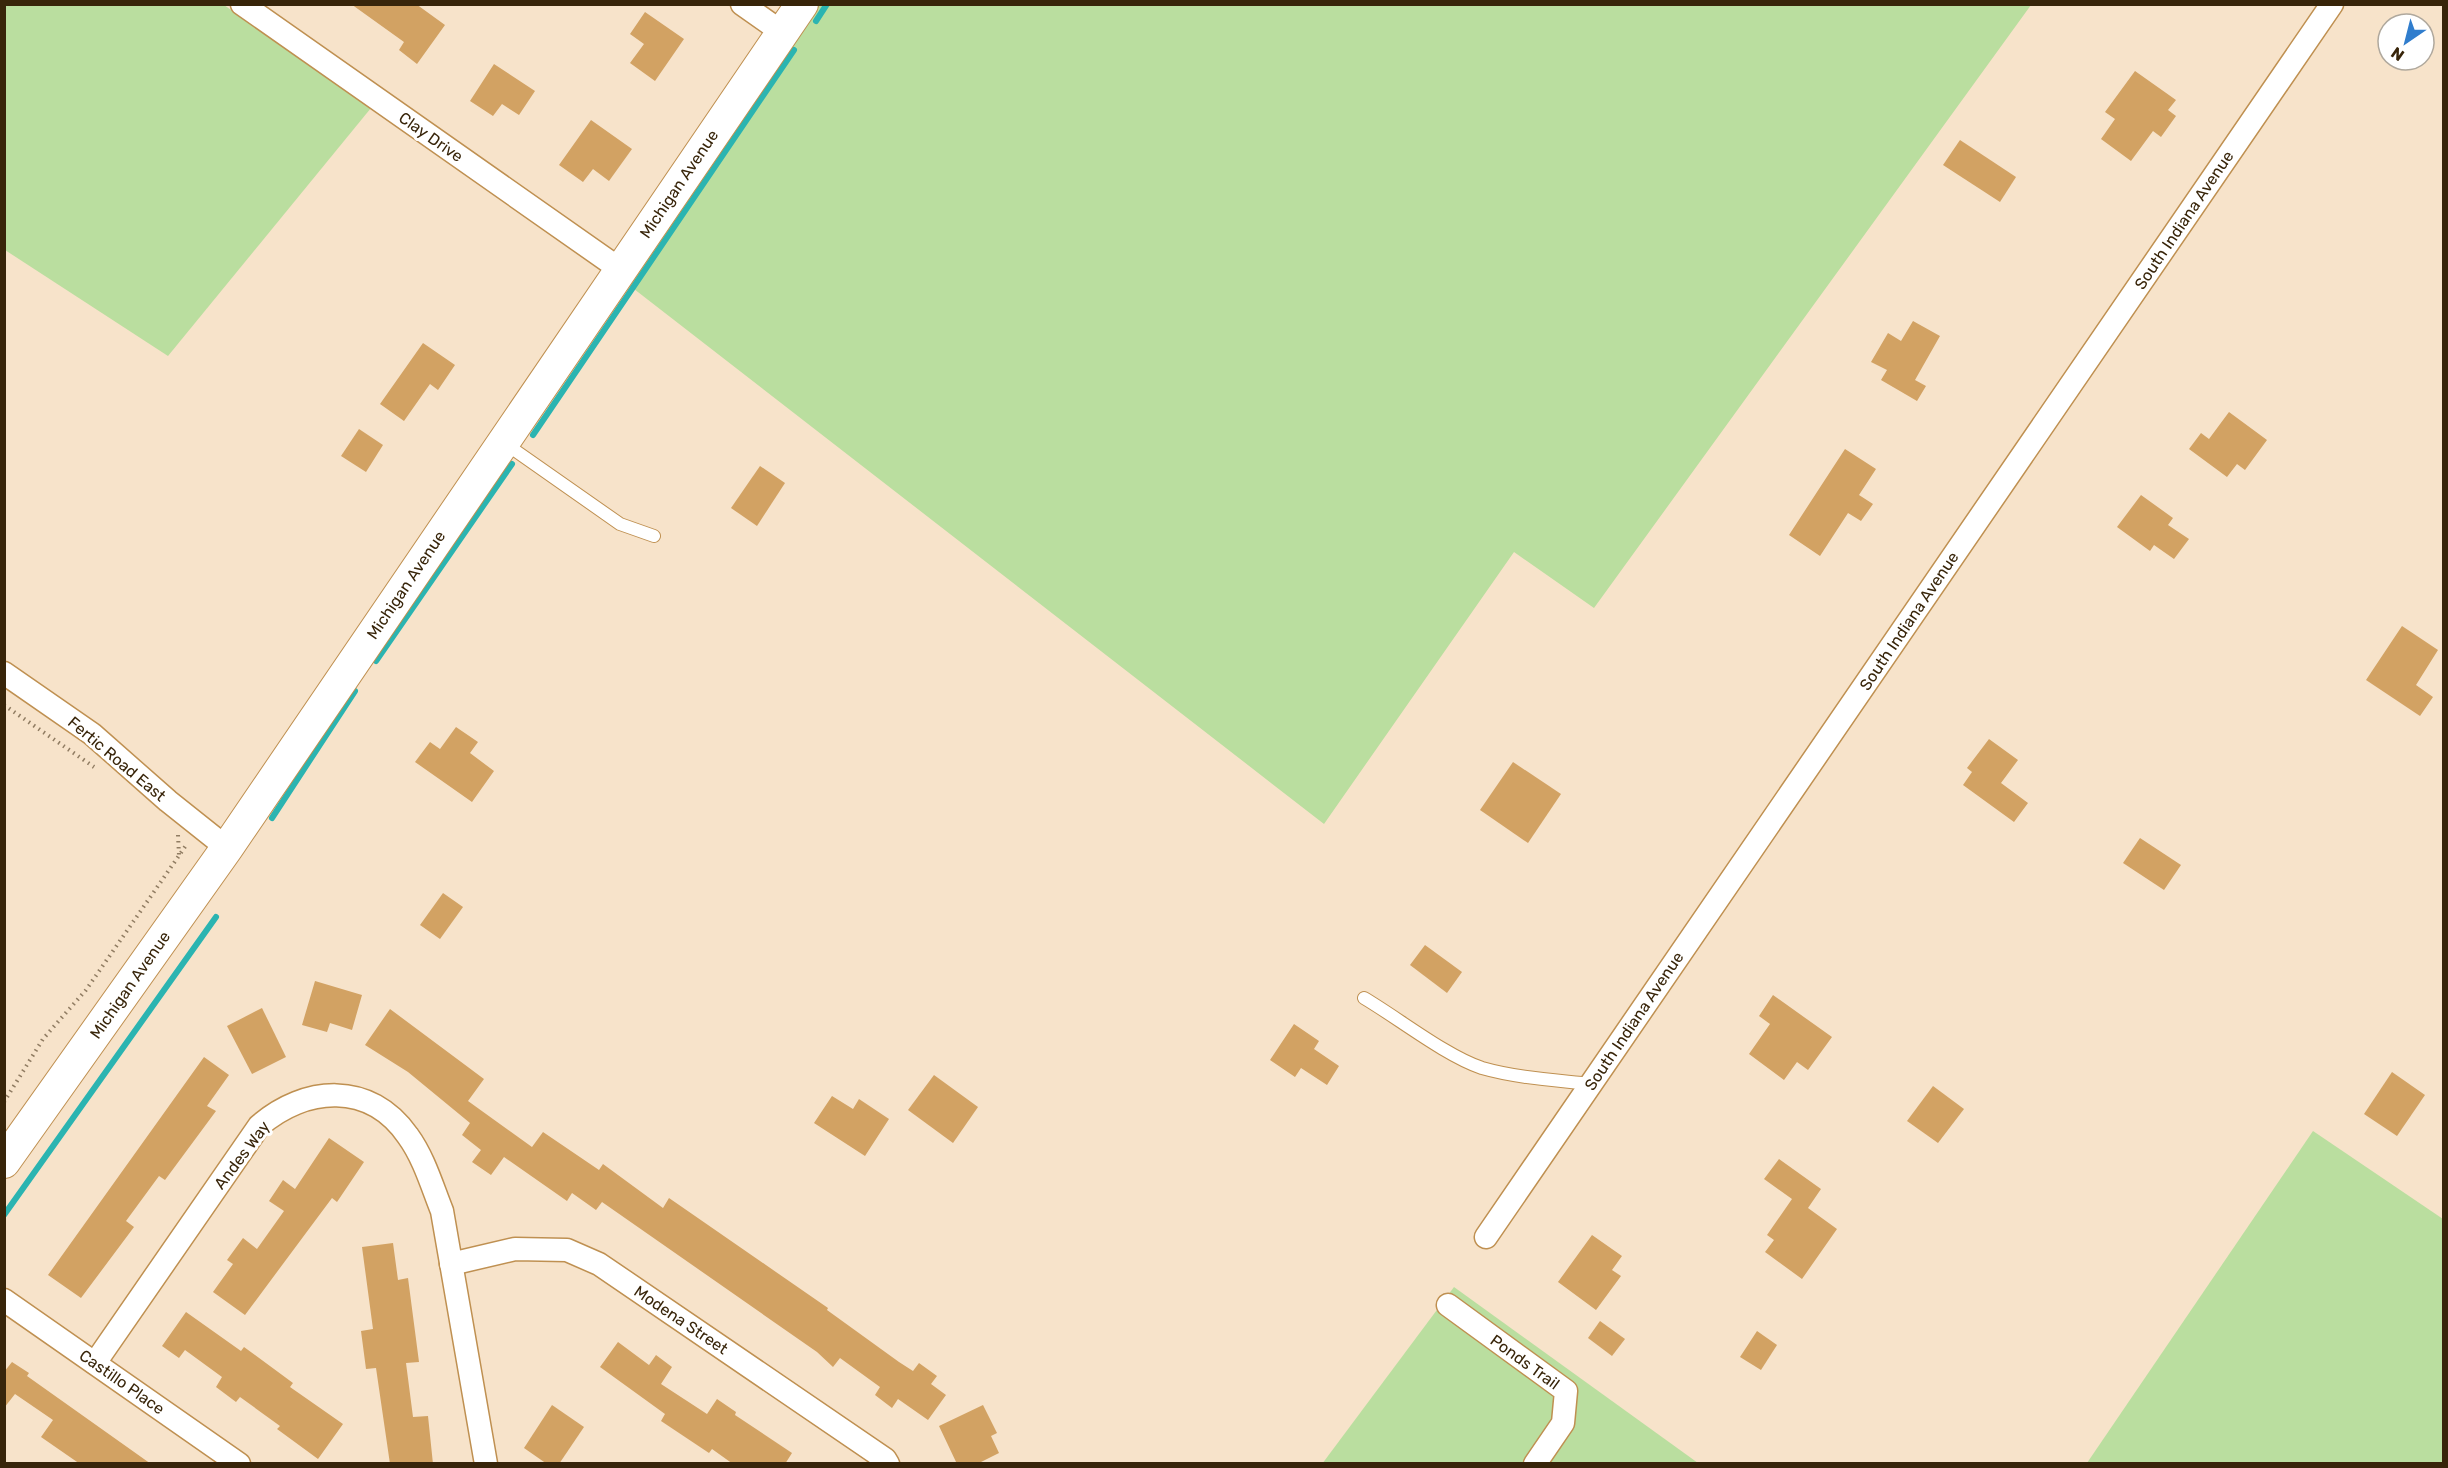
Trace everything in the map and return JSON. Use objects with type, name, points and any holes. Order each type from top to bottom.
[{"type":"street","name":"Clay Drive","points":[[242,4],[621,270]]},
{"type":"street","points":[[742,4],[783,33]]},
{"type":"street","name":"Michigan Avenue","points":[[4,1162],[227,848],[802,4]]},
{"type":"street","name":"South Indiana Avenue","points":[[1486,1237],[2332,4]]},
{"type":"street","name":"Fertic Road East","points":[[4,673],[92,734],[168,801],[227,848]]},
{"type":"street","name":"Andes Way","points":[[95,1363],[259,1126],[275,1113],[308,1097],[326,1095],[368,1103],[381,1109],[407,1134],[419,1153],[442,1211],[486,1464]]},
{"type":"street","name":"Modena Street","points":[[451,1264],[515,1249],[567,1250],[599,1264],[885,1458],[888,1464]]},
{"type":"street","name":"Castillo Place","points":[[4,1300],[239,1464]]},
{"type":"street","name":"Ponds Trail","points":[[1448,1305],[1566,1391],[1563,1423],[1535,1464]]},
{"type":"lane","points":[[503,442],[620,524],[654,536]]},
{"type":"lane","points":[[1364,998],[1451,1053],[1480,1067],[1519,1076],[1591,1084]]},
{"type":"path","points":[[4,705],[96,768]]},
{"type":"path","points":[[178,831],[179,855]]},
{"type":"green space","points":[[4,5],[224,5],[371,108],[168,356],[5,250]]},
{"type":"green space","points":[[815,5],[2031,5],[1594,608],[1514,552],[1324,824],[625,282]]},
{"type":"green space","points":[[2313,1131],[2443,1219],[2443,1463],[2087,1463]]},
{"type":"green space","points":[[1454,1287],[1698,1463],[1322,1464]]},
{"type":"building","points":[[351,4],[416,4],[445,25],[417,64],[399,50],[404,42]]},
{"type":"building","points":[[645,12],[684,39],[655,81],[630,63],[644,44],[630,34]]},
{"type":"building","points":[[494,64],[535,91],[519,115],[502,104],[493,116],[470,101]]},
{"type":"building","points":[[2135,71],[2176,100],[2168,110],[2176,116],[2161,137],[2153,131],[2131,161],[2101,139],[2115,119],[2105,112]]},
{"type":"building","points":[[591,120],[632,149],[609,181],[593,169],[583,182],[559,165]]},
{"type":"building","points":[[1960,140],[2016,177],[2000,202],[1943,165]]},
{"type":"building","points":[[1913,321],[1940,336],[1915,380],[1926,386],[1917,401],[1881,380],[1887,370],[1871,362],[1888,333],[1901,341]]},
{"type":"building","points":[[423,343],[455,365],[438,390],[430,384],[404,421],[380,404]]},
{"type":"building","points":[[2229,412],[2267,440],[2245,470],[2237,464],[2227,477],[2189,449],[2201,433],[2209,439]]},
{"type":"building","points":[[359,429],[383,445],[366,472],[341,456]]},
{"type":"building","points":[[1845,449],[1876,469],[1859,495],[1873,504],[1861,521],[1848,513],[1820,556],[1789,535]]},
{"type":"building","points":[[760,466],[785,483],[757,526],[731,508]]},
{"type":"building","points":[[2141,495],[2173,518],[2168,525],[2189,539],[2174,559],[2154,545],[2150,551],[2117,527]]},
{"type":"building","points":[[2402,626],[2438,650],[2416,685],[2433,697],[2420,716],[2366,680]]},
{"type":"building","points":[[456,727],[478,742],[470,753],[494,771],[472,802],[415,762],[430,742],[440,749]]},
{"type":"building","points":[[1989,739],[2018,760],[2001,783],[2028,803],[2014,822],[1963,785],[1972,772],[1967,768]]},
{"type":"building","points":[[1513,762],[1561,794],[1528,843],[1480,810]]},
{"type":"building","points":[[2140,838],[2181,865],[2164,890],[2123,863]]},
{"type":"building","points":[[443,893],[463,907],[440,939],[420,925]]},
{"type":"building","points":[[1425,945],[1462,972],[1447,993],[1410,965]]},
{"type":"building","points":[[315,981],[362,995],[352,1030],[330,1023],[327,1032],[302,1025]]},
{"type":"building","points":[[1773,995],[1832,1037],[1808,1070],[1797,1062],[1784,1080],[1749,1054],[1770,1024],[1759,1016]]},
{"type":"building","points":[[262,1008],[286,1057],[252,1074],[227,1026]]},
{"type":"building","points":[[390,1009],[484,1079],[468,1101],[532,1147],[543,1132],[599,1170],[603,1164],[663,1208],[669,1198],[828,1308],[827,1310],[899,1362],[913,1371],[919,1363],[937,1376],[931,1384],[946,1395],[928,1420],[898,1399],[892,1408],[875,1395],[880,1387],[840,1358],[833,1367],[817,1352],[602,1202],[596,1210],[572,1193],[567,1201],[504,1157],[491,1175],[472,1162],[481,1150],[462,1135],[470,1123],[408,1072],[365,1045]]},
{"type":"building","points":[[1294,1024],[1319,1041],[1314,1049],[1339,1066],[1327,1085],[1301,1068],[1295,1077],[1270,1060]]},
{"type":"building","points":[[204,1057],[229,1075],[207,1106],[216,1111],[165,1180],[159,1176],[126,1221],[134,1227],[81,1298],[48,1275]]},
{"type":"building","points":[[2392,1072],[2425,1095],[2397,1136],[2364,1114]]},
{"type":"building","points":[[934,1075],[978,1107],[953,1143],[908,1110]]},
{"type":"building","points":[[1933,1086],[1964,1109],[1938,1143],[1907,1121]]},
{"type":"building","points":[[832,1096],[853,1109],[859,1099],[889,1119],[865,1156],[814,1123]]},
{"type":"building","points":[[329,1138],[364,1162],[337,1202],[332,1198],[245,1315],[213,1292],[233,1264],[227,1260],[243,1238],[257,1249],[284,1211],[269,1201],[283,1180],[295,1189]]},
{"type":"building","points":[[1779,1159],[1821,1189],[1808,1208],[1837,1229],[1802,1279],[1765,1252],[1774,1240],[1767,1235],[1792,1199],[1764,1179]]},
{"type":"building","points":[[1592,1235],[1622,1256],[1612,1270],[1621,1276],[1596,1310],[1558,1282]]},
{"type":"building","points":[[393,1243],[398,1280],[408,1278],[419,1362],[406,1363],[413,1417],[428,1416],[433,1464],[390,1464],[376,1368],[366,1369],[361,1331],[373,1329],[362,1247]]},
{"type":"building","points":[[186,1312],[241,1351],[244,1347],[293,1383],[290,1387],[343,1424],[318,1459],[277,1429],[280,1426],[240,1397],[236,1402],[216,1387],[222,1377],[185,1350],[179,1358],[162,1346]]},
{"type":"building","points":[[1600,1321],[1625,1339],[1612,1356],[1588,1338]]},
{"type":"building","points":[[1757,1331],[1777,1345],[1761,1370],[1740,1357]]},
{"type":"building","points":[[618,1342],[649,1365],[656,1355],[672,1367],[661,1384],[707,1414],[717,1399],[736,1412],[735,1415],[792,1453],[785,1464],[733,1464],[712,1449],[709,1453],[661,1421],[665,1414],[600,1367]]},
{"type":"building","points":[[12,1362],[29,1373],[27,1376],[151,1464],[80,1464],[41,1437],[53,1420],[15,1394],[4,1408],[4,1372]]},
{"type":"building","points":[[552,1405],[584,1427],[559,1464],[547,1464],[524,1448]]},
{"type":"building","points":[[983,1405],[997,1433],[991,1436],[999,1453],[977,1464],[957,1464],[939,1426]]},
{"type":"waterway","points":[[816,21],[827,4]]},
{"type":"waterway","points":[[533,435],[794,50]]},
{"type":"waterway","points":[[376,661],[512,464]]},
{"type":"waterway","points":[[272,818],[355,691]]},
{"type":"waterway","points":[[4,1215],[216,917]]}]
